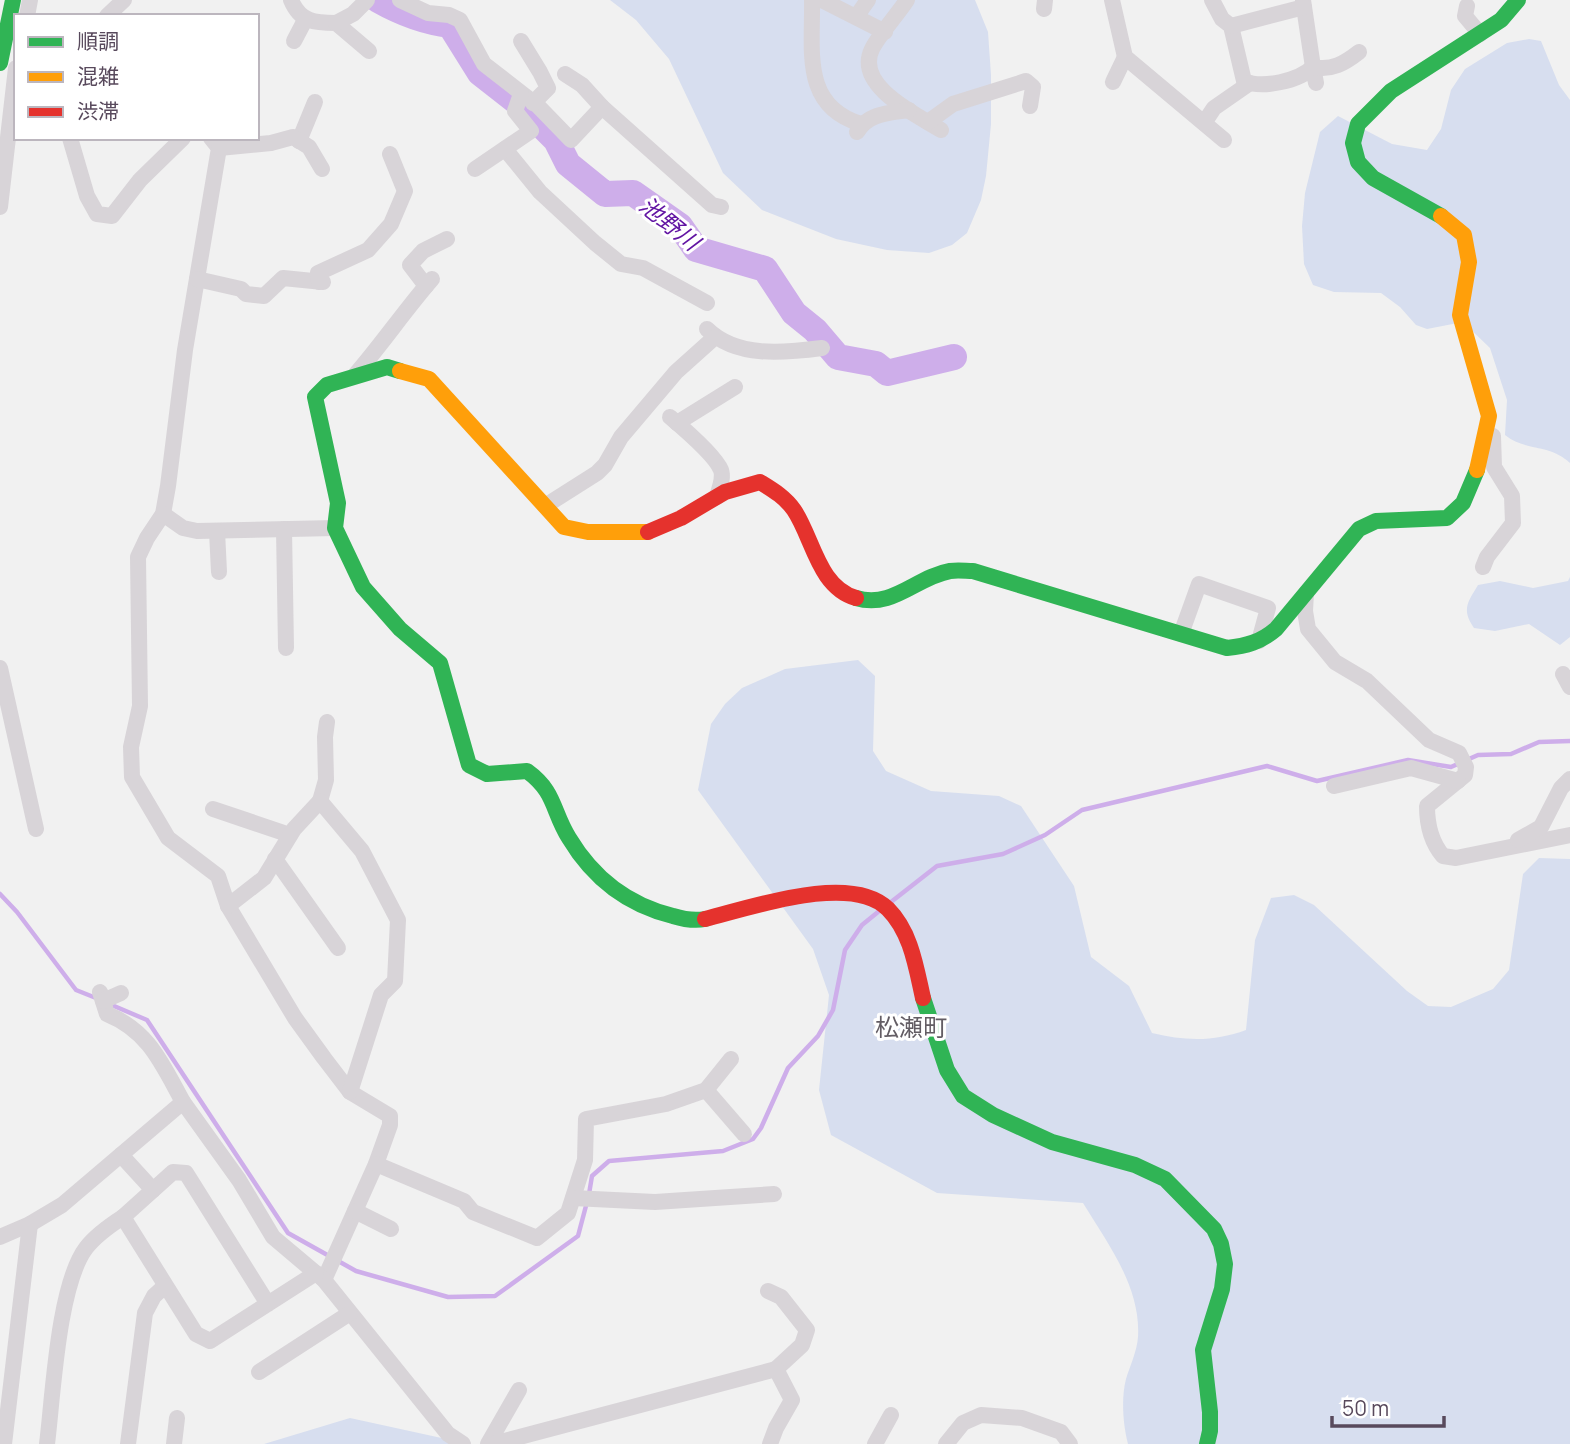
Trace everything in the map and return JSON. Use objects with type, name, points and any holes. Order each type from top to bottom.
[{"type":"street","points":[[0,63],[13,0]]},
{"type":"street","points":[[109,14],[124,0]]},
{"type":"street","points":[[291,0],[295,10],[305,20],[317,23],[336,23],[352,14],[367,0]]},
{"type":"street","points":[[400,0],[428,13],[449,15],[460,20],[484,64],[527,98],[571,140],[602,107]]},
{"type":"street","points":[[811,0],[814,75],[819,94],[835,113],[859,129],[882,113],[909,110]]},
{"type":"street","points":[[822,0],[885,32]]},
{"type":"street","points":[[856,17],[868,0]]},
{"type":"street","points":[[907,0],[871,50],[869,66],[876,83],[888,97],[934,126],[953,104],[1026,81],[1033,87],[1030,106]]},
{"type":"street","points":[[1112,0],[1125,57],[1224,140]]},
{"type":"street","points":[[1212,0],[1222,19],[1231,26],[1244,80],[1250,83]]},
{"type":"street","points":[[1483,567],[1487,557],[1513,523],[1514,510],[1512,496],[1494,467],[1489,416],[1460,315],[1469,262],[1464,235],[1440,215],[1373,178],[1358,162],[1353,143],[1358,124],[1391,91],[1501,20],[1518,0]]},
{"type":"street","points":[[1231,26],[1304,4],[1315,75]]},
{"type":"street","points":[[1467,6],[1465,16],[1480,34]]},
{"type":"street","points":[[294,41],[305,20]]},
{"type":"street","points":[[336,23],[369,51]]},
{"type":"street","points":[[475,169],[531,131],[515,111],[527,98],[548,88],[521,41]]},
{"type":"street","points":[[1203,123],[1214,108],[1250,83],[1315,75],[1324,69],[1345,63],[1359,52]]},
{"type":"street","points":[[1113,82],[1125,57]]},
{"type":"street","points":[[565,74],[582,86],[712,205],[721,207]]},
{"type":"street","points":[[0,207],[14,85]]},
{"type":"street","points":[[299,141],[315,102]]},
{"type":"street","points":[[123,1217],[195,1334],[211,1341],[268,1304],[320,1277],[355,1211],[390,1125],[390,1116],[350,1092],[295,1017],[228,906],[218,876],[168,838],[132,778],[131,747],[139,706],[138,557],[163,514],[215,143],[271,143],[293,137],[309,147],[322,169]]},
{"type":"street","points":[[71,140],[87,196],[97,215],[112,216],[140,180],[181,140]]},
{"type":"street","points":[[155,165],[150,159],[165,140]]},
{"type":"street","points":[[505,149],[540,192],[621,264],[643,268],[707,303]]},
{"type":"street","points":[[197,279],[264,296],[283,278],[312,285],[318,273],[368,250],[391,224],[405,191],[390,153]]},
{"type":"street","points":[[353,377],[386,340],[404,311],[429,282],[410,265],[423,251],[447,239]]},
{"type":"street","points":[[545,506],[605,465],[621,438],[711,333],[734,346],[779,354],[822,348]]},
{"type":"street","points":[[1207,1444],[1210,1412],[1203,1350],[1222,1289],[1225,1264],[1222,1244],[1214,1229],[1182,1194],[1165,1180],[1135,1165],[1052,1142],[993,1115],[963,1096],[947,1070],[924,1003],[914,952],[888,909],[874,899],[839,892],[816,892],[700,919],[681,919],[653,911],[617,893],[586,864],[567,835],[543,784],[527,771],[487,774],[469,765],[440,663],[400,629],[363,587],[335,528],[338,503],[314,397],[327,385],[387,367],[429,379],[564,527],[588,532],[645,533],[681,519],[725,492],[760,482],[783,497],[795,513],[832,584],[847,596],[868,601],[886,599],[948,571],[973,571],[1227,648],[1248,646],[1276,629],[1359,529],[1376,521],[1447,518],[1463,503],[1476,476],[1489,416]]},
{"type":"street","points":[[717,497],[722,480],[721,470],[700,444],[674,420],[735,387]]},
{"type":"street","points":[[163,514],[183,528],[197,531],[335,528]]},
{"type":"street","points":[[284,529],[286,648]]},
{"type":"street","points":[[218,531],[219,572]]},
{"type":"street","points":[[1181,634],[1199,584],[1268,608],[1259,641]]},
{"type":"street","points":[[1306,593],[1304,611],[1308,629],[1335,662],[1367,681],[1461,767]]},
{"type":"street","points":[[0,668],[36,830]]},
{"type":"street","points":[[228,906],[264,878],[290,835],[320,801],[326,780],[327,722]]},
{"type":"street","points":[[1334,786],[1411,768],[1461,767]]},
{"type":"street","points":[[1461,767],[1427,806],[1427,818],[1435,846],[1443,856],[1456,858],[1570,835]]},
{"type":"street","points":[[1504,848],[1541,827],[1561,788],[1570,779]]},
{"type":"street","points":[[320,801],[362,851],[398,920],[395,981],[381,995],[350,1092]]},
{"type":"street","points":[[213,809],[290,835]]},
{"type":"street","points":[[275,859],[338,948]]},
{"type":"street","points":[[121,993],[101,997],[107,1014],[126,1021],[148,1042],[183,1102],[239,1180],[273,1237],[320,1277],[448,1434],[463,1444]]},
{"type":"street","points":[[376,1164],[464,1201],[472,1212],[537,1238],[568,1213],[585,1160],[586,1119],[666,1104],[706,1090],[731,1059]]},
{"type":"street","points":[[706,1090],[744,1134]]},
{"type":"street","points":[[0,1237],[30,1224],[62,1205],[183,1102]]},
{"type":"street","points":[[121,1155],[153,1190]]},
{"type":"street","points":[[47,1444],[65,1302],[74,1271],[84,1250],[101,1231],[123,1217],[173,1172],[186,1173],[268,1304]]},
{"type":"street","points":[[573,1198],[656,1202],[774,1194]]},
{"type":"street","points":[[355,1211],[391,1229]]},
{"type":"street","points":[[4,1444],[30,1224]]},
{"type":"street","points":[[128,1444],[145,1313],[154,1296],[165,1286]]},
{"type":"street","points":[[490,1444],[776,1369],[802,1345],[807,1330],[780,1297],[768,1291]]},
{"type":"street","points":[[259,1371],[350,1313]]},
{"type":"street","points":[[770,1444],[792,1401],[776,1369]]},
{"type":"street","points":[[490,1444],[519,1390]]},
{"type":"street","points":[[875,1444],[891,1415]]},
{"type":"street","points":[[946,1444],[963,1423],[981,1415],[1022,1418],[1061,1432],[1070,1444]]},
{"type":"street","points":[[174,1444],[177,1418]]},
{"type":"shaded area","points":[[610,0],[975,0],[988,32],[991,124],[981,200],[967,233],[952,245],[929,253],[887,250],[836,239],[762,210],[723,173],[669,59],[636,20]]},
{"type":"shaded area","points":[[1529,39],[1541,41],[1559,85],[1570,100],[1570,463],[1554,453],[1521,444],[1505,435],[1507,400],[1490,348],[1463,322],[1427,329],[1416,325],[1400,307],[1381,293],[1334,292],[1313,285],[1304,264],[1302,226],[1305,193],[1320,132],[1338,116],[1392,144],[1427,150],[1441,129],[1451,90],[1465,69],[1507,43]]},
{"type":"shaded area","points":[[1570,577],[1570,637],[1560,645],[1529,624],[1495,631],[1474,628],[1470,621],[1467,606],[1478,585],[1500,581],[1533,588],[1568,581]]},
{"type":"shaded area","points":[[858,660],[875,676],[873,751],[886,771],[931,791],[999,796],[1021,806],[1074,886],[1091,957],[1129,986],[1152,1033],[1199,1039],[1222,1037],[1246,1030],[1255,940],[1271,898],[1294,895],[1314,905],[1407,991],[1428,1006],[1451,1007],[1493,989],[1509,970],[1523,874],[1539,858],[1570,859],[1570,1444],[1128,1444],[1124,1394],[1138,1337],[1138,1319],[1129,1283],[1083,1203],[937,1193],[831,1135],[819,1090],[829,995],[813,949],[698,790],[711,724],[725,704],[742,688],[785,669]]},
{"type":"shaded area","points":[[350,1418],[469,1444],[264,1444]]},
{"type":"waterway","name":"池野川","points":[[378,0],[413,16],[450,25],[480,73],[522,106],[556,140],[568,164],[605,194],[633,193],[680,226],[696,249],[765,269],[794,313],[815,330],[838,357],[876,364],[887,373],[954,357]]},
{"type":"waterway","points":[[891,902],[937,866],[1003,854],[1045,835],[1082,810],[1267,766],[1317,781],[1408,760],[1451,767],[1478,755],[1511,754],[1539,742],[1570,741]]},
{"type":"waterway","points":[[0,894],[17,912],[76,990],[96,998]]},
{"type":"waterway","points":[[589,1194],[592,1176],[609,1161],[723,1151],[753,1139],[761,1128],[788,1068],[818,1036],[833,1010],[845,950],[862,925],[878,912]]},
{"type":"waterway","points":[[107,1003],[147,1020],[288,1233],[356,1271],[448,1297],[495,1296],[578,1236],[587,1202]]},
{"type":"traffic: fast","points":[[0,63],[13,0]]},
{"type":"traffic: fast","points":[[1441,216],[1373,178],[1358,162],[1353,143],[1358,124],[1391,91],[1501,20],[1518,0]]},
{"type":"traffic: fast","points":[[400,371],[387,367],[327,385],[315,397],[338,503],[335,528],[363,587],[400,629],[440,663],[469,765],[487,774],[527,771],[549,794],[564,828],[589,866],[613,888],[657,911],[685,919],[705,919]]},
{"type":"traffic: fast","points":[[856,598],[882,599],[938,574],[973,571],[1227,648],[1241,646],[1253,643],[1276,629],[1359,529],[1376,521],[1447,518],[1463,503],[1477,470]]},
{"type":"traffic: fast","points":[[923,998],[947,1070],[963,1096],[993,1115],[1052,1142],[1135,1165],[1165,1179],[1214,1229],[1221,1244],[1225,1264],[1222,1289],[1203,1350],[1210,1412],[1207,1444]]},
{"type":"traffic: slow","points":[[1441,216],[1464,235],[1469,262],[1460,315],[1489,416],[1477,470]]},
{"type":"traffic: slow","points":[[400,371],[429,379],[564,527],[588,532],[648,532]]},
{"type":"traffic: jam","points":[[648,532],[681,518],[725,492],[760,482],[790,505],[833,584],[856,598]]},
{"type":"traffic: jam","points":[[705,919],[800,896],[850,893],[871,898],[888,909],[902,928],[912,951],[923,998]]},
{"type":"district","name":"松瀬町","points":[[911,1026]]}]
